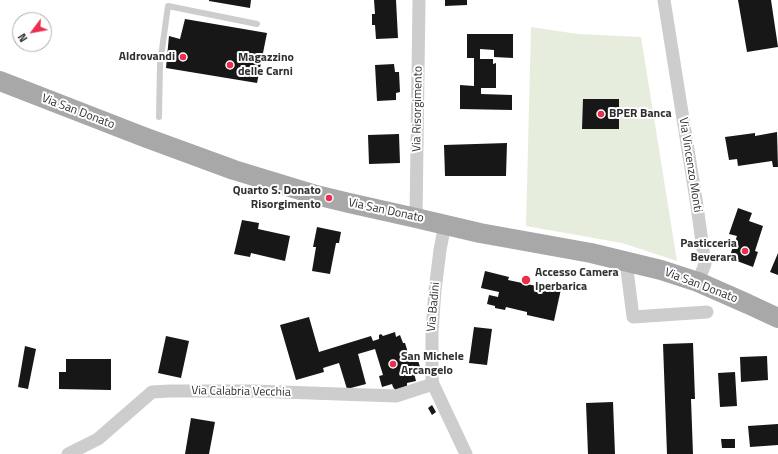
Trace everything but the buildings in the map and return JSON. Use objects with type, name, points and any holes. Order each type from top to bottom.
[{"type":"main road","name":"Via San Donato","points":[[0,81],[234,170],[316,195],[480,233],[591,253],[662,270],[698,282],[778,318]]},
{"type":"street","name":"Via Risorgimento","points":[[416,218],[419,0]]},
{"type":"street","name":"Via Vincenzo Monti","points":[[664,0],[697,206],[704,264],[698,282]]},
{"type":"street","name":"Via Badini","points":[[446,224],[441,246],[435,290],[431,373],[433,384],[466,454]]},
{"type":"street","points":[[626,262],[633,318],[707,312]]},
{"type":"street","name":"Via Calabria Vecchia","points":[[68,454],[98,439],[152,392],[253,391],[396,396],[433,384]]},
{"type":"lane","points":[[159,117],[160,64],[168,6],[257,24]]},
{"type":"green space","points":[[531,27],[578,34],[641,37],[677,261],[622,243],[526,226]]},
{"type":"place","name":"Aldrovandi","points":[[183,57]]},
{"type":"place","name":"Magazzino delle Carni","points":[[230,65]]},
{"type":"place","name":"BPER Banca","points":[[601,114]]},
{"type":"place","name":"Quarto S. Donato Risorgimento","points":[[329,198]]},
{"type":"place","name":"Pasticceria Beverara","points":[[745,251]]},
{"type":"place","name":"Accesso Camera Iperbarica","points":[[526,280]]},
{"type":"place","name":"San Michele Arcangelo","points":[[393,364]]}]
